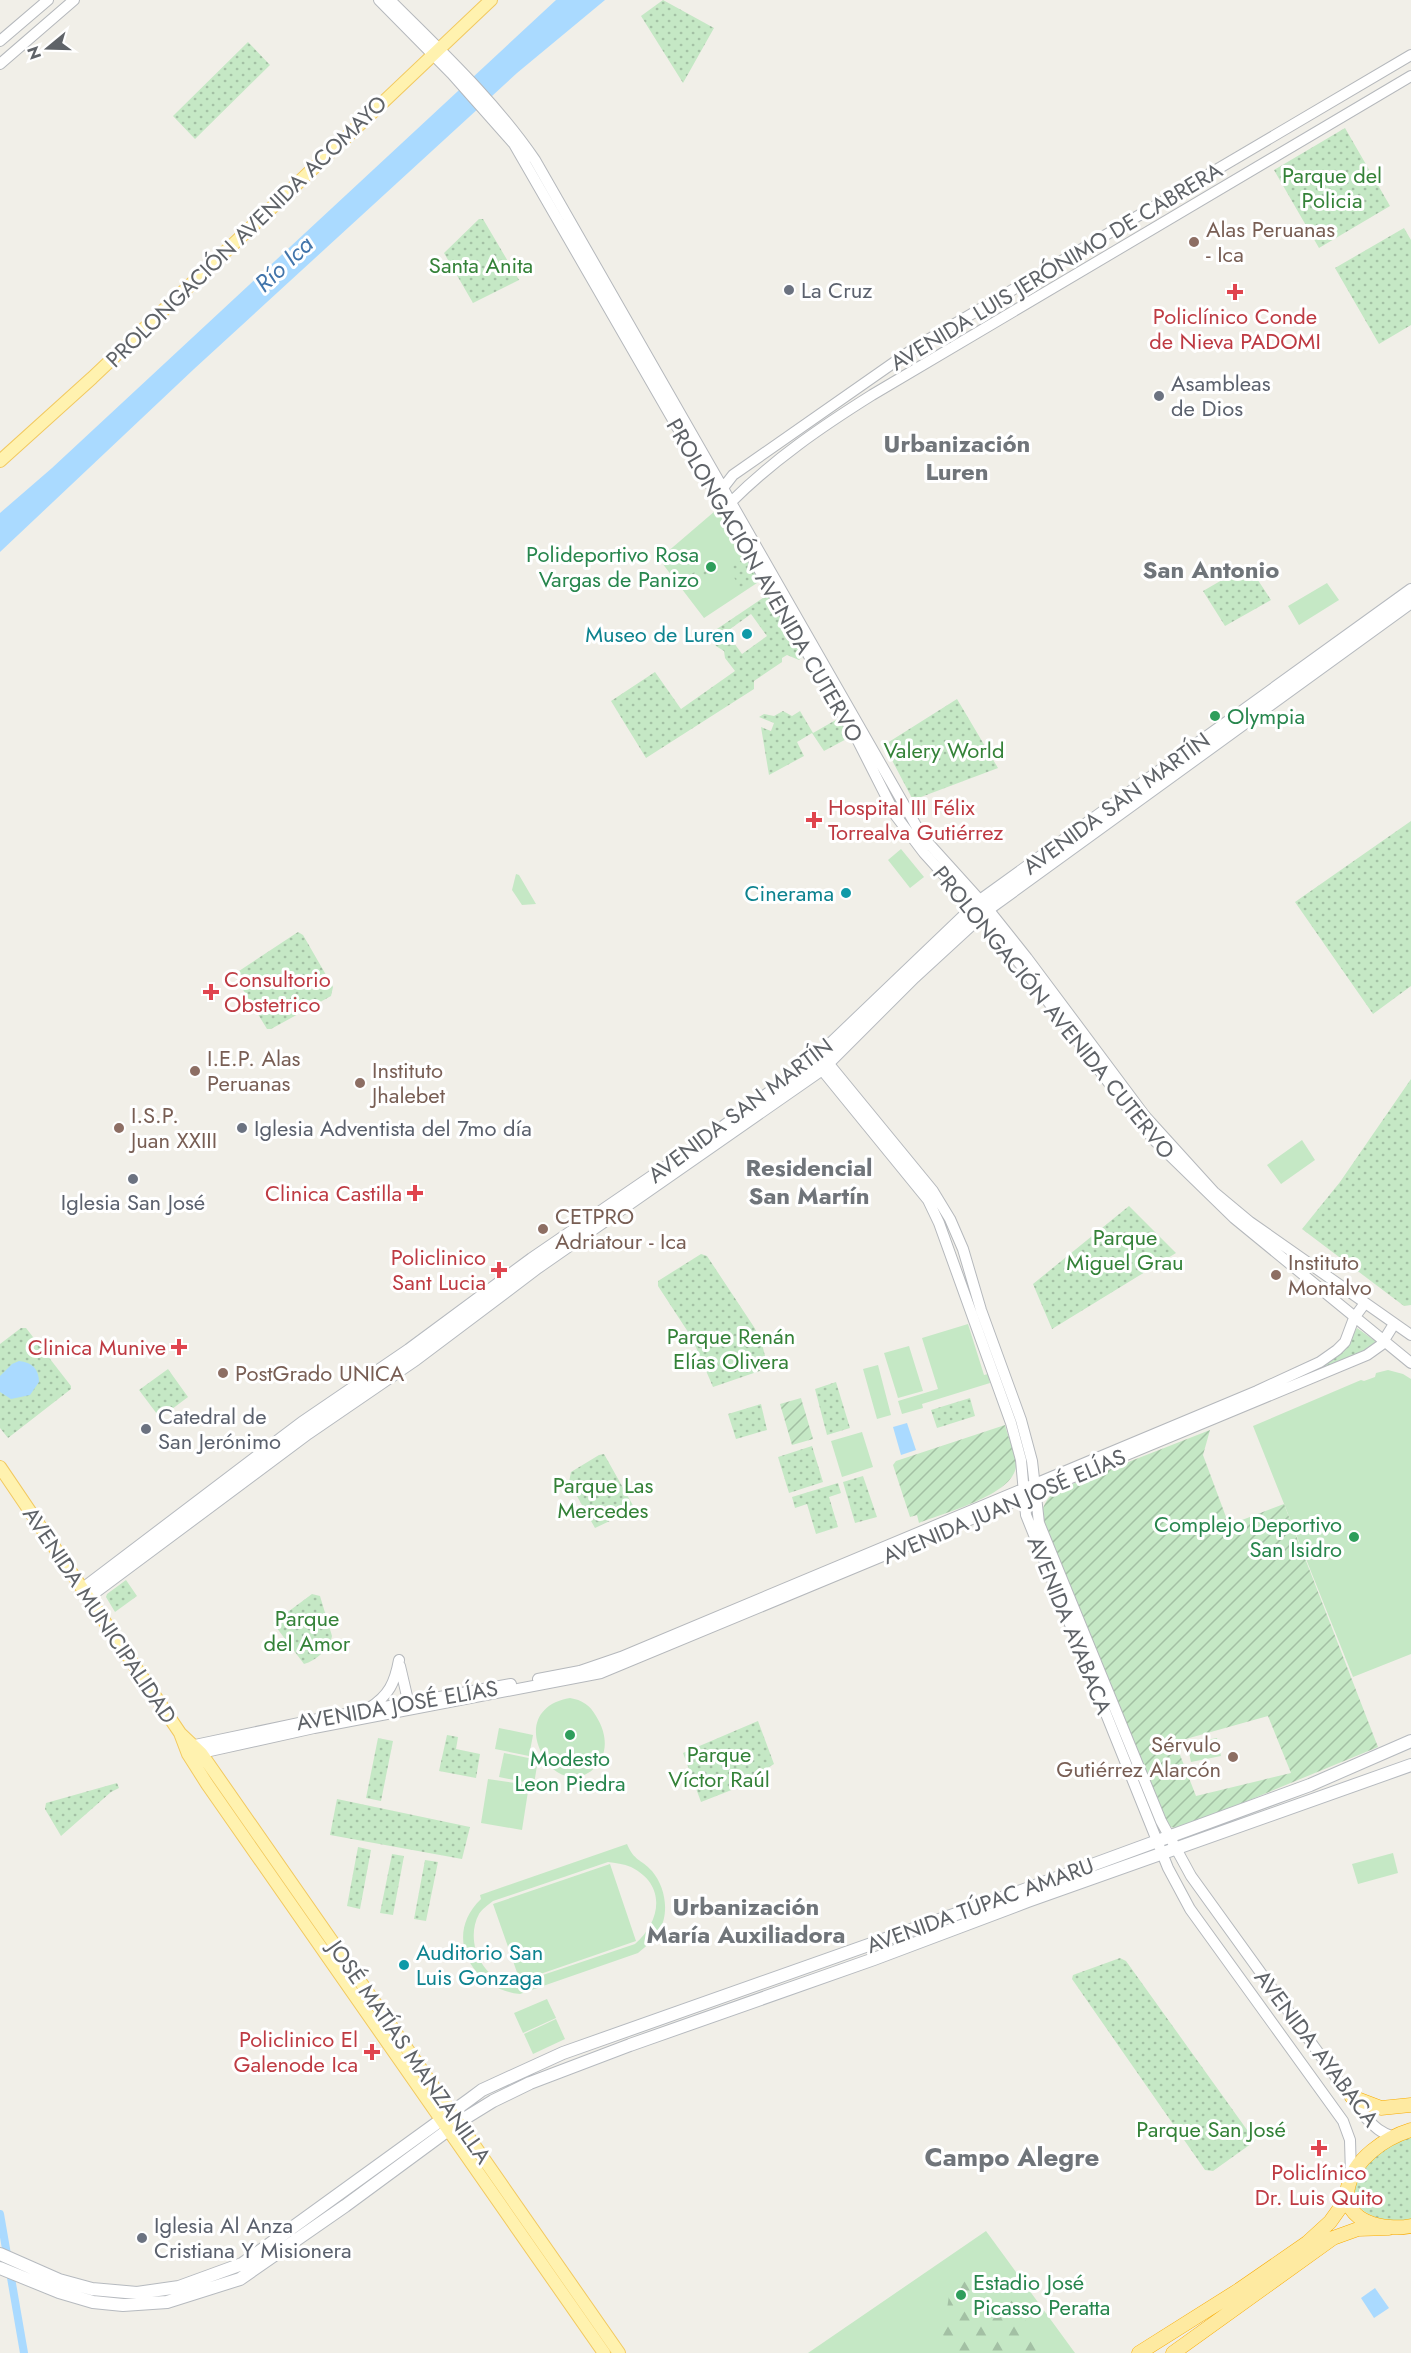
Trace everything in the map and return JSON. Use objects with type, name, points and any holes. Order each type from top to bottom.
[{"type":"highway","points":[[1352,2097],[1381,2108],[1411,2105]]},
{"type":"highway","points":[[1139,2353],[1204,2313],[1307,2242],[1330,2222],[1340,2208],[1349,2184],[1365,2158],[1383,2142],[1411,2130]]},
{"type":"highway","points":[[1349,2184],[1350,2203],[1356,2214],[1367,2222],[1393,2227]]},
{"type":"highway","points":[[1173,2353],[1333,2238],[1358,2229],[1411,2228]]},
{"type":"main road","name":"PROLONGACIÓN AVENIDA ACOMAYO","points":[[0,462],[491,0]]},
{"type":"main road","name":"AVENIDA SAN MARTÍN","points":[[85,1593],[302,1423],[409,1350],[532,1259],[821,1061],[980,908],[1411,590]]},
{"type":"main road","name":"AVENIDA SAN MARTÍN","points":[[980,908],[1411,602]]},
{"type":"main road","name":"AVENIDA MUNICIPALIDAD","points":[[0,1467],[180,1733],[195,1751]]},
{"type":"main road","name":"AVENIDA TÚPAC AMARU","points":[[444,2125],[455,2116],[530,2083],[1166,1844],[1411,1742]]},
{"type":"main road","name":"JOSÉ MATÍAS MANZANILLA","points":[[195,1751],[455,2116],[619,2353]]},
{"type":"main road","name":"JOSÉ MATÍAS MANZANILLA","points":[[195,1751],[444,2125],[604,2353]]},
{"type":"main road","name":"AVENIDA TÚPAC AMARU","points":[[1166,1844],[1315,1798],[1411,1765]]},
{"type":"main road","points":[[1310,1785],[1315,1798]]},
{"type":"main road","points":[[0,2254],[59,2280],[92,2289],[137,2293],[179,2287],[242,2264],[444,2125]]},
{"type":"main road","points":[[0,2268],[59,2292],[93,2302],[123,2305],[153,2304],[185,2297],[240,2279],[345,2206],[444,2125]]},
{"type":"street","points":[[0,41],[48,0]]},
{"type":"street","points":[[0,64],[74,0]]},
{"type":"street","name":"PROLONGACIÓN AVENIDA CUTERVO","points":[[379,0],[455,71],[535,160],[710,468],[719,493],[730,503],[777,580],[922,836],[1146,1116],[1215,1192],[1250,1222],[1411,1335]]},
{"type":"street","name":"PROLONGACIÓN AVENIDA CUTERVO","points":[[390,0],[436,53]]},
{"type":"street","name":"AVENIDA LUIS JERÓNIMO DE CABRERA","points":[[719,493],[733,475],[919,345],[1411,55]]},
{"type":"street","name":"AVENIDA LUIS JERÓNIMO DE CABRERA","points":[[730,503],[750,483],[802,440],[872,394],[1411,76]]},
{"type":"street","name":"PROLONGACIÓN AVENIDA CUTERVO","points":[[492,112],[514,144],[719,493],[858,741],[896,816],[924,853],[980,908],[1132,1114],[1156,1142],[1234,1218],[1411,1363]]},
{"type":"street","points":[[710,468],[724,476],[733,475]]},
{"type":"street","name":"AVENIDA AYABACA","points":[[821,1061],[928,1200],[950,1251],[1026,1460],[1035,1488],[1038,1523],[1166,1844],[1177,1888],[1343,2121],[1350,2140],[1352,2161],[1349,2184]]},
{"type":"street","name":"AVENIDA JUAN JOSÉ ELÍAS","points":[[600,1669],[1024,1493],[1059,1473],[1257,1391],[1320,1362],[1345,1342],[1354,1318],[1365,1303]]},
{"type":"street","name":"AVENIDA JUAN JOSÉ ELÍAS","points":[[1035,1488],[1056,1485],[1367,1355],[1384,1342],[1394,1324]]},
{"type":"street","points":[[1026,1515],[1012,1507],[998,1504],[1026,1460],[1041,1470],[1059,1473]]},
{"type":"street","name":"AVENIDA AYABACA","points":[[1026,1460],[1024,1493],[1026,1515],[1166,1844],[1364,2116],[1384,2134],[1394,2137]]},
{"type":"street","points":[[1038,1523],[1040,1502],[1056,1485]]},
{"type":"street","points":[[361,1712],[379,1701],[389,1691],[397,1674],[399,1660],[410,1707]]},
{"type":"street","name":"AVENIDA JOSÉ ELÍAS","points":[[195,1751],[580,1671],[600,1669]]},
{"type":"street","name":"AVENIDA JOSÉ ELÍAS","points":[[195,1751],[243,1734],[361,1712],[410,1707]]},
{"type":"green space","points":[[663,0],[714,28],[683,83],[641,16]]},
{"type":"green space","points":[[248,42],[270,65],[195,139],[173,116]]},
{"type":"green space","name":"Parque del Policia","points":[[1345,128],[1390,206],[1319,248],[1274,170]]},
{"type":"green space","name":"Santa Anita","points":[[479,219],[483,219],[519,280],[473,303],[444,253]]},
{"type":"green space","points":[[1404,228],[1411,240],[1411,325],[1379,344],[1335,268]]},
{"type":"green space","name":"Polideportivo Rosa Vargas de Panizo","points":[[715,511],[724,511],[760,581],[704,618],[659,559]]},
{"type":"green space","points":[[745,558],[756,578],[741,589],[729,569]]},
{"type":"green space","points":[[713,560],[720,570],[693,587],[687,577]]},
{"type":"green space","points":[[1248,565],[1271,600],[1225,626],[1203,591]]},
{"type":"green space","points":[[1327,583],[1339,600],[1299,625],[1288,606]]},
{"type":"green space","points":[[769,594],[804,656],[799,660],[787,655],[782,658],[782,662],[754,681],[754,689],[646,758],[611,701],[655,672],[681,709],[735,671],[725,658],[724,651],[716,646],[708,635]],"holes":[[[751,614],[767,636],[742,654],[726,632]]]},
{"type":"green space","name":"Valery World","points":[[957,699],[998,768],[913,800],[884,745]]},
{"type":"green space","points":[[783,711],[792,716],[800,711],[813,733],[841,717],[852,736],[824,751],[812,733],[797,742],[804,756],[769,775],[761,727],[771,731],[774,723],[759,717],[764,714],[774,716]]},
{"type":"green space","points":[[1411,821],[1411,986],[1373,1014],[1295,902]]},
{"type":"green space","points":[[901,849],[924,877],[910,888],[888,860]]},
{"type":"green space","points":[[516,874],[519,875],[536,904],[522,905],[512,890]]},
{"type":"green space","points":[[298,932],[303,935],[333,987],[331,996],[271,1029],[267,1029],[236,978],[236,973]]},
{"type":"green space","points":[[1411,1079],[1411,1305],[1404,1306],[1302,1229],[1340,1182]]},
{"type":"green space","points":[[1302,1140],[1315,1160],[1281,1184],[1267,1165]]},
{"type":"green space","name":"Parque Miguel Grau","points":[[1129,1206],[1176,1253],[1052,1329],[1033,1284]]},
{"type":"green space","name":"Parque Renán Elías Olivera","points":[[701,1254],[707,1256],[754,1327],[761,1340],[768,1368],[713,1387],[692,1338],[658,1286],[658,1281]]},
{"type":"green space","points":[[968,1324],[984,1375],[988,1374],[990,1383],[922,1404],[923,1408],[902,1414],[898,1401],[938,1389],[922,1338]]},
{"type":"green space","points":[[21,1328],[26,1328],[71,1389],[8,1438],[0,1428],[0,1344]]},
{"type":"green space","points":[[1357,1328],[1378,1343],[1366,1352],[1305,1377],[1335,1356],[1347,1344]]},
{"type":"green space","points":[[909,1346],[923,1391],[898,1398],[884,1353]]},
{"type":"green space","points":[[878,1365],[891,1415],[877,1419],[863,1369]]},
{"type":"green space","points":[[168,1369],[188,1397],[160,1418],[139,1390]]},
{"type":"green space","name":"Complejo Deportivo San Isidro","points":[[1388,1370],[1411,1379],[1411,1654],[1353,1677],[1253,1426],[1361,1380],[1375,1377],[1376,1373]]},
{"type":"green space","points":[[836,1382],[850,1428],[827,1435],[815,1389]]},
{"type":"green space","points":[[801,1398],[813,1439],[792,1445],[780,1404]]},
{"type":"green space","points":[[970,1398],[975,1416],[937,1428],[931,1410]]},
{"type":"green space","points":[[761,1404],[767,1430],[736,1439],[728,1414]]},
{"type":"green space","points":[[1005,1425],[1016,1466],[1012,1476],[1003,1486],[976,1502],[919,1523],[917,1515],[910,1517],[893,1465],[896,1461]]},
{"type":"green space","points":[[1210,1430],[1203,1455],[1229,1525],[1284,1504],[1378,1747],[1179,1829],[1167,1826],[1041,1520],[1045,1503],[1057,1490]],"holes":[[[1268,1716],[1291,1773],[1196,1796],[1175,1742]]]},
{"type":"green space","points":[[862,1432],[873,1467],[842,1477],[831,1441]]},
{"type":"green space","points":[[812,1446],[823,1482],[789,1493],[778,1457]]},
{"type":"green space","name":"Parque Las Mercedes","points":[[604,1454],[635,1509],[595,1528],[569,1482],[571,1472]]},
{"type":"green space","points":[[863,1476],[877,1517],[855,1523],[843,1482]]},
{"type":"green space","points":[[838,1483],[841,1493],[829,1497],[838,1527],[816,1534],[807,1504],[795,1508],[792,1497]]},
{"type":"green space","points":[[126,1580],[137,1596],[115,1612],[106,1597],[107,1594]]},
{"type":"green space","name":"Parque del Amor","points":[[312,1594],[320,1596],[332,1636],[322,1653],[304,1664],[273,1623]]},
{"type":"green space","name":"Modesto Leon Piedra","points":[[570,1698],[582,1702],[591,1709],[604,1734],[604,1749],[599,1762],[590,1772],[579,1776],[566,1776],[554,1769],[543,1756],[536,1735],[536,1726],[544,1711],[550,1705]]},
{"type":"green space","name":"Parque Víctor Raúl","points":[[758,1721],[774,1764],[734,1789],[701,1802],[683,1753]]},
{"type":"green space","points":[[499,1728],[533,1735],[529,1756],[495,1749]]},
{"type":"green space","points":[[447,1735],[458,1737],[456,1749],[480,1754],[476,1778],[439,1771]]},
{"type":"green space","points":[[378,1738],[393,1741],[381,1801],[366,1798]]},
{"type":"green space","points":[[1217,1738],[1221,1756],[1191,1762],[1187,1744]]},
{"type":"green space","points":[[504,1753],[538,1760],[534,1784],[499,1777]]},
{"type":"green space","points":[[488,1779],[529,1785],[522,1830],[481,1823]]},
{"type":"green space","points":[[117,1783],[119,1788],[111,1792],[61,1836],[45,1809],[46,1803]]},
{"type":"green space","points":[[337,1799],[470,1827],[462,1859],[330,1835]]},
{"type":"green space","points":[[627,1844],[635,1857],[657,1878],[665,1901],[665,1910],[658,1933],[638,1953],[520,1994],[503,1990],[488,1982],[476,1972],[468,1958],[464,1944],[464,1929],[470,1914],[481,1899],[480,1895]],"holes":[[[608,1862],[631,1867],[643,1875],[655,1893],[655,1914],[644,1935],[635,1944],[522,1982],[504,1982],[487,1971],[474,1943],[475,1923],[485,1907],[493,1901]]]},
{"type":"green space","points":[[358,1847],[371,1850],[360,1909],[347,1906]]},
{"type":"green space","points":[[1393,1853],[1398,1873],[1358,1884],[1352,1864]]},
{"type":"green space","points":[[392,1854],[404,1856],[393,1915],[380,1913]]},
{"type":"green space","points":[[425,1860],[438,1862],[426,1921],[414,1919]]},
{"type":"green space","points":[[610,1864],[636,1941],[520,1981],[493,1904]]},
{"type":"green space","name":"Parque San José","points":[[1120,1958],[1126,1961],[1255,2141],[1213,2171],[1205,2170],[1072,1979],[1073,1975]]},
{"type":"green space","points":[[547,1999],[556,2018],[523,2033],[514,2013]]},
{"type":"green space","points":[[556,2019],[565,2039],[533,2054],[524,2034]]},
{"type":"green space","points":[[1411,2134],[1411,2219],[1388,2220],[1366,2213],[1358,2206],[1354,2197],[1354,2187],[1359,2174],[1375,2156]]},
{"type":"green space","name":"Estadio José Picasso Peratta","points":[[986,2231],[1075,2353],[808,2353]]},
{"type":"green space","points":[[993,2275],[1045,2348],[1034,2353],[956,2353],[943,2335],[952,2276]]},
{"type":"water","name":"Río Ica","points":[[556,0],[605,0],[517,73],[194,369],[0,552],[0,513],[52,468]]},
{"type":"water","points":[[19,1361],[34,1367],[38,1373],[39,1382],[30,1395],[11,1399],[0,1392],[0,1376],[12,1364]]},
{"type":"water","points":[[907,1423],[916,1450],[901,1455],[893,1427]]},
{"type":"water","points":[[1375,2288],[1389,2308],[1374,2318],[1361,2298]]},
{"type":"waterway","points":[[0,2214],[24,2353]]},
{"type":"place","name":"Alas Peruanas - Ica","points":[[1194,242]]},
{"type":"place","name":"La Cruz","points":[[789,290]]},
{"type":"place","name":"Policlínico Conde de Nieva PADOMI","points":[[1235,292]]},
{"type":"place","name":"Asambleas de Dios","points":[[1159,396]]},
{"type":"place","name":"Polideportivo Rosa Vargas de Panizo","points":[[711,567]]},
{"type":"place","name":"Museo de Luren","points":[[747,634]]},
{"type":"place","name":"Olympia","points":[[1215,716]]},
{"type":"place","name":"Hospital III Félix Torrealva Gutiérrez","points":[[814,820]]},
{"type":"place","name":"Cinerama","points":[[846,893]]},
{"type":"place","name":"Consultorio Obstetrico","points":[[211,992]]},
{"type":"place","name":"I.E.P. Alas Peruanas","points":[[195,1071]]},
{"type":"place","name":"Instituto Jhalebet","points":[[360,1083]]},
{"type":"place","name":"I.S.P. Juan XXIII","points":[[119,1128]]},
{"type":"place","name":"Iglesia Adventista del 7mo día","points":[[242,1128]]},
{"type":"place","name":"Iglesia San José","points":[[133,1179]]},
{"type":"place","name":"Clinica Castilla","points":[[415,1193]]},
{"type":"place","name":"CETPRO Adriatour - Ica","points":[[543,1229]]},
{"type":"place","name":"Policlinico Sant Lucia","points":[[499,1270]]},
{"type":"place","name":"Instituto Montalvo","points":[[1276,1275]]},
{"type":"place","name":"Clinica Munive","points":[[179,1347]]},
{"type":"place","name":"PostGrado UNICA","points":[[223,1373]]},
{"type":"place","name":"Catedral de San Jerónimo","points":[[146,1429]]},
{"type":"place","name":"Complejo Deportivo San Isidro","points":[[1354,1537]]},
{"type":"place","name":"Modesto Leon Piedra","points":[[570,1735]]},
{"type":"place","name":"Sérvulo Gutiérrez Alarcón","points":[[1233,1757]]},
{"type":"place","name":"Auditorio San Luis Gonzaga","points":[[404,1965]]},
{"type":"place","name":"Policlinico El Galenode Ica","points":[[372,2052]]},
{"type":"place","name":"Policlínico Dr. Luis Quito","points":[[1319,2148]]},
{"type":"place","name":"Iglesia Al Anza Cristiana Y Misionera","points":[[142,2238]]},
{"type":"place","name":"Estadio José Picasso Peratta","points":[[961,2295]]},
{"type":"district","name":"Urbanización Luren","points":[[957,458]]},
{"type":"district","name":"San Antonio","points":[[1211,570]]},
{"type":"district","name":"Residencial San Martín","points":[[809,1182]]},
{"type":"district","name":"Urbanización María Auxiliadora","points":[[746,1921]]},
{"type":"district","name":"Campo Alegre","points":[[1012,2157]]}]
